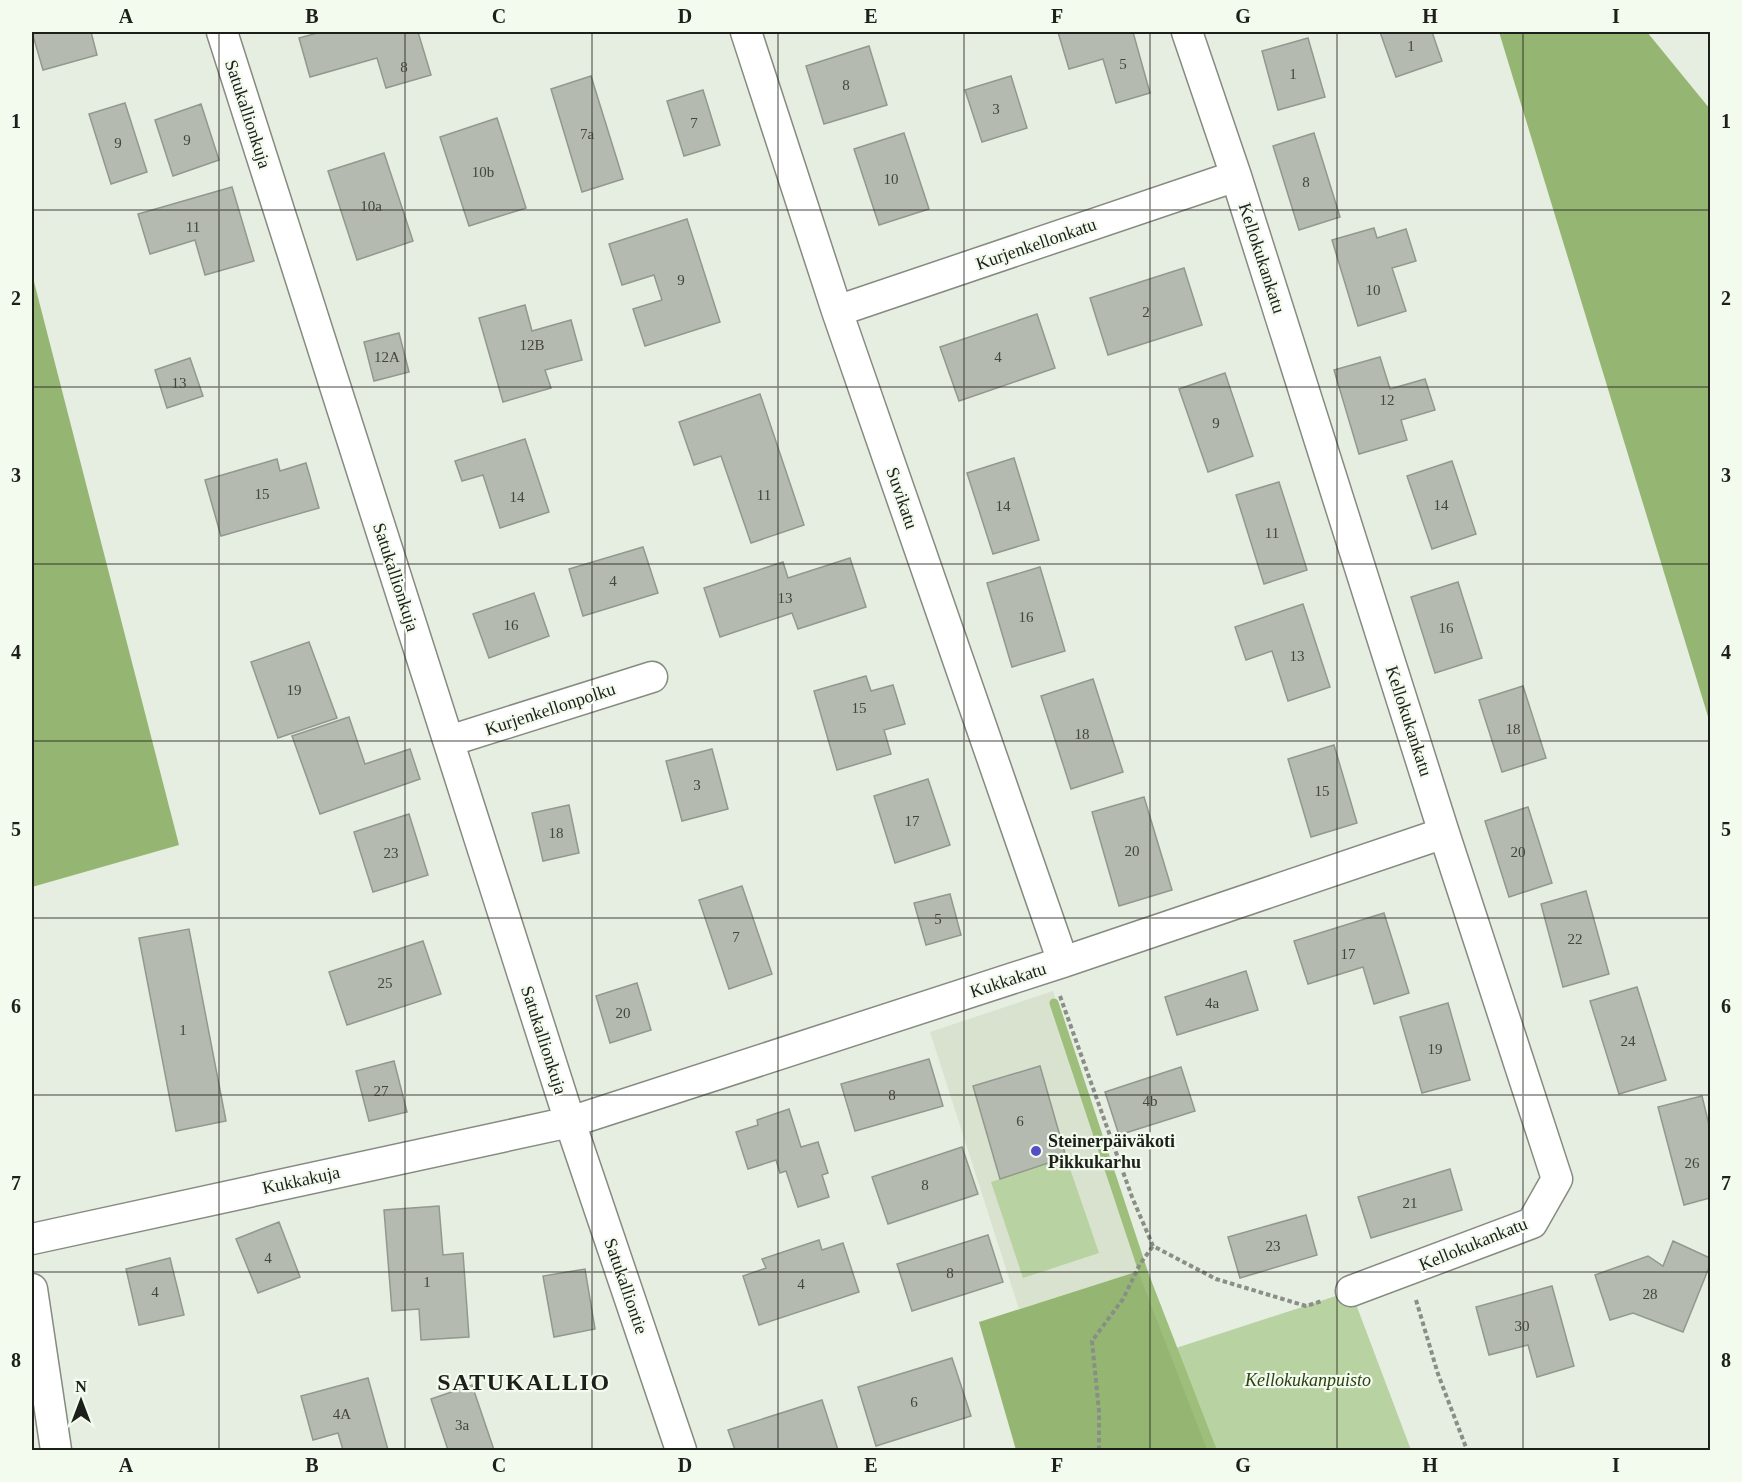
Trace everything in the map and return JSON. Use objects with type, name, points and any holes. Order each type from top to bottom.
[{"type":"street","name":"Satukallionkuja","points":[[222,32],[570,1122]]},
{"type":"street","name":"Suvikatu","points":[[746,32],[1056,964]]},
{"type":"street","name":"Kellokukankatu","points":[[1193,35],[1444,833],[1557,1179],[1532,1223],[1351,1291]]},
{"type":"street","name":"Kurjenkellonkatu","points":[[837,311],[1236,176]]},
{"type":"street","name":"Kurjenkellonpolku","points":[[449,741],[652,677]]},
{"type":"street","name":"Kukkakatu","points":[[570,1122],[1056,964],[1444,833]]},
{"type":"street","name":"Kukkakuja","points":[[32,1239],[570,1122]]},
{"type":"street","name":"Satukalliontie","points":[[570,1122],[681,1450]]},
{"type":"street","points":[[32,1289],[56,1450]]},
{"type":"path","points":[[1056,964],[1132,1197],[1153,1246],[1216,1280],[1306,1306],[1351,1291]]},
{"type":"path","points":[[1099,1450],[1099,1412],[1092,1341],[1123,1299],[1140,1264],[1153,1246]]},
{"type":"path","points":[[1407,1270],[1438,1374],[1467,1450]]},
{"type":"shaded area","name":"Steinerpäiväkoti Pikkukarhu","points":[[1053,991],[1142,1270],[1019,1309],[930,1032]]},
{"type":"green space","points":[[1499,32],[1647,32],[1710,109],[1710,723]]},
{"type":"green space","points":[[32,274],[179,845],[32,887]]},
{"type":"green space","points":[[1066,1157],[1099,1253],[1023,1278],[991,1182]]},
{"type":"green space","points":[[1142,1270],[1214,1450],[1016,1450],[979,1322]]},
{"type":"green space","name":"Kellokukanpuisto","points":[[1351,1291],[1411,1450],[1212,1450],[1173,1349]]},
{"type":"building","points":[[32,32],[91,32],[97,55],[43,70]]},
{"type":"building","points":[[321,32],[418,32],[431,75],[386,88],[377,58],[310,77],[299,38]]},
{"type":"building","points":[[1058,32],[1133,32],[1150,93],[1116,103],[1103,59],[1069,69]]},
{"type":"building","points":[[1380,32],[1432,32],[1442,61],[1396,77]]},
{"type":"building","points":[[1308,38],[1325,97],[1278,110],[1262,51]]},
{"type":"building","points":[[869,46],[887,105],[824,124],[806,66]]},
{"type":"building","points":[[591,76],[623,179],[582,192],[551,89]]},
{"type":"building","points":[[1011,76],[1027,128],[982,142],[965,90]]},
{"type":"building","points":[[703,90],[720,145],[684,156],[667,101]]},
{"type":"building","points":[[125,103],[147,172],[111,184],[89,114]]},
{"type":"building","points":[[201,104],[219,160],[173,176],[155,120]]},
{"type":"building","points":[[497,118],[526,208],[469,226],[440,137]]},
{"type":"building","points":[[904,133],[929,209],[879,225],[854,149]]},
{"type":"building","points":[[1314,133],[1340,217],[1299,230],[1273,146]]},
{"type":"building","points":[[384,153],[413,241],[357,260],[328,171]]},
{"type":"building","points":[[232,187],[254,261],[205,275],[195,240],[150,254],[138,214]]},
{"type":"building","points":[[687,219],[720,322],[645,346],[633,309],[662,300],[654,275],[622,285],[609,244]]},
{"type":"building","points":[[1374,228],[1377,238],[1406,229],[1416,261],[1392,268],[1406,311],[1358,326],[1332,240]]},
{"type":"building","points":[[1184,268],[1202,325],[1108,355],[1090,298]]},
{"type":"building","points":[[525,305],[532,331],[571,320],[582,360],[545,370],[551,388],[503,402],[479,318]]},
{"type":"building","points":[[1037,314],[1055,368],[959,401],[940,347]]},
{"type":"building","points":[[399,333],[409,372],[374,381],[364,342]]},
{"type":"building","points":[[1380,357],[1390,389],[1425,379],[1435,410],[1401,420],[1407,440],[1359,454],[1334,370]]},
{"type":"building","points":[[190,358],[203,396],[167,408],[155,370]]},
{"type":"building","points":[[1225,373],[1253,456],[1208,472],[1179,389]]},
{"type":"building","points":[[760,394],[804,525],[751,543],[721,456],[694,465],[679,422]]},
{"type":"building","points":[[525,439],[549,512],[500,528],[483,475],[462,481],[455,461]]},
{"type":"building","points":[[1014,458],[1039,540],[993,554],[967,473]]},
{"type":"building","points":[[277,459],[280,471],[306,463],[319,508],[221,536],[205,480]]},
{"type":"building","points":[[1452,461],[1476,534],[1432,549],[1407,476]]},
{"type":"building","points":[[1279,482],[1307,570],[1264,584],[1236,495]]},
{"type":"building","points":[[643,547],[658,593],[583,616],[569,569]]},
{"type":"building","points":[[850,558],[866,607],[798,629],[792,613],[720,637],[704,588],[783,562],[788,578]]},
{"type":"building","points":[[1040,567],[1065,651],[1012,667],[987,583]]},
{"type":"building","points":[[1458,582],[1482,658],[1435,673],[1411,597]]},
{"type":"building","points":[[534,593],[549,636],[489,658],[473,614]]},
{"type":"building","points":[[1303,604],[1330,687],[1288,701],[1272,651],[1246,660],[1235,627]]},
{"type":"building","points":[[309,642],[337,718],[278,738],[251,662]]},
{"type":"building","points":[[866,676],[871,691],[893,685],[905,724],[884,730],[891,754],[837,770],[814,691]]},
{"type":"building","points":[[1093,679],[1123,772],[1071,789],[1041,696]]},
{"type":"building","points":[[1523,686],[1546,758],[1502,772],[1479,700]]},
{"type":"building","points":[[349,717],[365,764],[410,749],[420,779],[320,814],[292,736]]},
{"type":"building","points":[[1334,745],[1357,823],[1311,837],[1288,759]]},
{"type":"building","points":[[712,749],[728,809],[682,821],[666,761]]},
{"type":"building","points":[[928,779],[950,845],[895,863],[874,796]]},
{"type":"building","points":[[1144,797],[1172,890],[1119,906],[1092,812]]},
{"type":"building","points":[[569,805],[579,853],[543,861],[532,813]]},
{"type":"building","points":[[1528,807],[1552,883],[1509,897],[1485,821]]},
{"type":"building","points":[[409,814],[428,875],[373,892],[354,832]]},
{"type":"building","points":[[742,886],[772,974],[729,989],[699,900]]},
{"type":"building","points":[[1586,891],[1609,974],[1563,987],[1541,904]]},
{"type":"building","points":[[950,894],[961,935],[926,945],[914,903]]},
{"type":"building","points":[[1384,913],[1409,993],[1374,1004],[1363,967],[1308,984],[1294,941]]},
{"type":"building","points":[[189,929],[226,1121],[176,1131],[139,938]]},
{"type":"building","points":[[423,941],[441,994],[347,1025],[329,972]]},
{"type":"building","points":[[1246,971],[1258,1010],[1177,1035],[1165,997]]},
{"type":"building","points":[[637,983],[651,1030],[610,1043],[596,996]]},
{"type":"building","points":[[1637,987],[1666,1080],[1619,1094],[1590,1001]]},
{"type":"building","points":[[1448,1003],[1470,1080],[1422,1093],[1400,1017]]},
{"type":"building","points":[[929,1059],[943,1106],[855,1131],[841,1084]]},
{"type":"building","points":[[394,1061],[407,1112],[369,1121],[356,1071]]},
{"type":"building","points":[[1040,1066],[1066,1157],[1000,1179],[973,1086]]},
{"type":"building","points":[[1181,1067],[1195,1111],[1119,1135],[1105,1092]]},
{"type":"building","points":[[1702,1096],[1710,1129],[1710,1198],[1684,1205],[1658,1107]]},
{"type":"building","points":[[789,1109],[801,1147],[818,1142],[828,1173],[822,1175],[829,1197],[798,1207],[786,1171],[780,1173],[776,1160],[748,1169],[736,1132],[758,1125],[757,1120]]},
{"type":"building","points":[[962,1147],[978,1194],[888,1224],[872,1177]]},
{"type":"building","points":[[1450,1169],[1462,1210],[1371,1238],[1358,1197]]},
{"type":"building","points":[[439,1206],[443,1255],[463,1253],[469,1337],[421,1340],[419,1309],[392,1311],[384,1210]]},
{"type":"building","points":[[1306,1215],[1317,1255],[1240,1278],[1228,1237]]},
{"type":"building","points":[[279,1222],[300,1277],[258,1293],[236,1239]]},
{"type":"building","points":[[988,1235],[1003,1282],[912,1311],[897,1264]]},
{"type":"building","points":[[819,1240],[822,1250],[843,1243],[859,1292],[759,1325],[743,1276],[766,1268],[762,1259]]},
{"type":"building","points":[[1673,1241],[1710,1258],[1710,1265],[1683,1332],[1633,1313],[1610,1320],[1595,1275],[1648,1256],[1663,1266]]},
{"type":"building","points":[[170,1258],[184,1315],[139,1325],[126,1269]]},
{"type":"building","points":[[585,1269],[595,1329],[554,1337],[543,1276]]},
{"type":"building","points":[[1552,1286],[1574,1366],[1537,1377],[1528,1345],[1489,1355],[1476,1307]]},
{"type":"building","points":[[952,1358],[971,1416],[876,1446],[858,1387]]},
{"type":"building","points":[[368,1378],[388,1450],[343,1450],[338,1433],[313,1440],[301,1396]]},
{"type":"building","points":[[472,1385],[494,1450],[448,1450],[431,1399]]},
{"type":"building","points":[[822,1400],[838,1450],[735,1450],[728,1430]]},
{"type":"waterway","points":[[1054,1003],[1145,1277],[1212,1450]]},
{"type":"place","name":"Steinerpäiväkoti Pikkukarhu","points":[[1036,1151]]},
{"type":"district","name":"SATUKALLIO","points":[[524,1382]]}]
